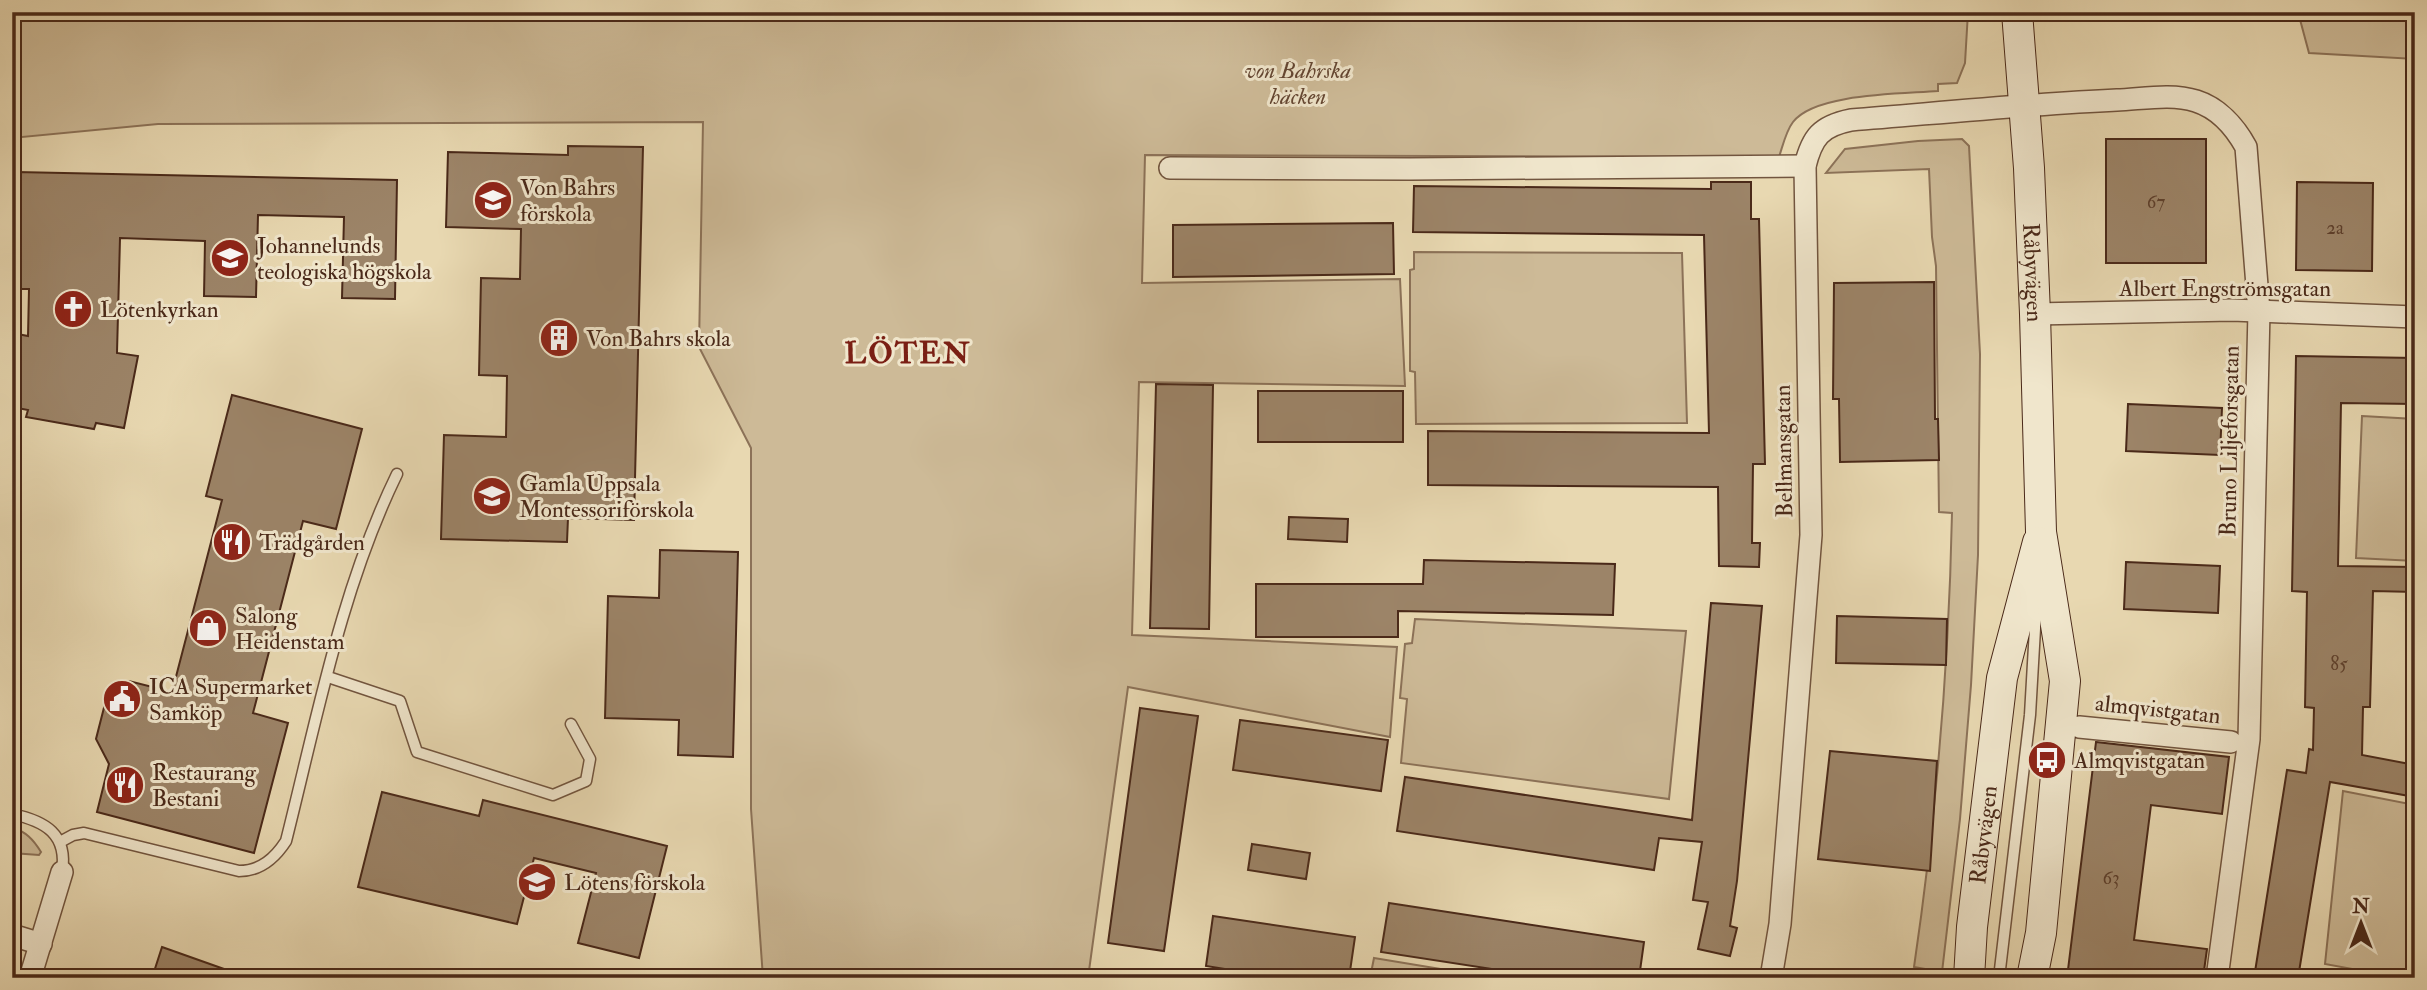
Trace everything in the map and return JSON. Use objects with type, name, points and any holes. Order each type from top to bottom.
[{"type":"main road","name":"Råbyvägen","points":[[2017,12],[2035,314],[2041,532],[2065,681],[2041,933],[2032,978]]},
{"type":"main road","name":"Råbyvägen","points":[[1969,978],[1972,927],[2002,678],[2041,532]]},
{"type":"street","name":"Bruno Liljeforsgatan","points":[[2024,106],[2180,97],[2198,101],[2225,118],[2238,132],[2246,147],[2259,311],[2249,739],[2217,978]]},
{"type":"street","name":"Bellmansgatan","points":[[1771,978],[1780,924],[1811,535],[1805,166],[1809,150],[1815,138],[1825,128],[1839,122],[2024,106]]},
{"type":"street","points":[[1170,168],[1805,166]]},
{"type":"street","name":"Albert Engströmsgatan","points":[[2035,314],[2232,310],[2415,317]]},
{"type":"street","name":"almqvistgatan","points":[[2079,727],[2231,742]]},
{"type":"street","points":[[30,978],[62,872]]},
{"type":"street","points":[[12,936],[41,944]]},
{"type":"lane","points":[[60,842],[84,833],[239,871],[255,869],[265,864],[280,850],[286,841],[351,586],[379,510],[397,474]]},
{"type":"lane","name":"Råbyvägen","points":[[1999,978],[2030,715],[2041,532]]},
{"type":"lane","points":[[328,677],[400,701],[416,752],[553,795],[586,781],[590,759],[571,724]]},
{"type":"lane","points":[[12,814],[36,821],[50,830],[60,842],[64,856],[62,872]]},
{"type":"green space","name":"von Bahrska häcken","points":[[12,12],[1968,12],[1965,63],[1957,83],[1938,84],[1938,91],[1883,94],[1820,105],[1804,112],[1793,122],[1779,157],[1145,155],[1142,283],[1400,279],[1405,386],[1139,382],[1132,635],[1397,647],[1390,737],[1128,687],[1088,978],[763,978],[751,809],[751,448],[699,347],[703,122],[158,124],[12,138]]},
{"type":"green space","points":[[2298,12],[2415,12],[2415,59],[2309,53]]},
{"type":"green space","points":[[1962,139],[1969,146],[1980,354],[1978,555],[1960,819],[1942,972],[1914,967],[1940,741],[1952,513],[1939,512],[1936,266],[1929,169],[1826,173],[1845,149]]},
{"type":"green space","points":[[1414,252],[1682,253],[1687,423],[1416,424],[1415,372],[1410,371],[1410,270],[1414,269]]},
{"type":"green space","points":[[2362,416],[2415,419],[2415,561],[2356,558]]},
{"type":"green space","points":[[1415,619],[1686,631],[1669,799],[1401,763],[1407,699],[1400,698],[1405,644],[1412,643]]},
{"type":"green space","points":[[2343,791],[2415,805],[2415,978],[2401,978],[2325,964]]},
{"type":"green space","points":[[12,827],[32,840],[41,852],[39,855],[12,853]]},
{"type":"green space","points":[[1374,958],[1495,978],[1370,978]]},
{"type":"building","points":[[2106,139],[2206,139],[2206,263],[2106,263]]},
{"type":"building","name":"Von Bahrs skola","points":[[568,146],[643,147],[634,520],[568,518],[567,542],[441,539],[444,435],[506,437],[507,376],[479,375],[481,278],[520,279],[521,229],[446,227],[448,152],[568,155]]},
{"type":"building","name":"Lötenkyrkan","points":[[16,172],[397,180],[395,299],[342,298],[344,217],[258,215],[256,297],[204,296],[205,241],[120,238],[117,353],[138,356],[124,428],[96,423],[94,429],[26,417],[28,410],[12,407],[12,333],[28,336],[29,289],[14,289]]},
{"type":"building","points":[[1711,182],[1751,182],[1751,219],[1759,219],[1765,464],[1753,464],[1752,543],[1760,543],[1759,567],[1719,566],[1718,487],[1428,485],[1428,431],[1709,433],[1704,235],[1413,232],[1414,186],[1711,189]]},
{"type":"building","points":[[2297,182],[2373,183],[2372,271],[2296,270]]},
{"type":"building","points":[[1393,223],[1394,274],[1173,277],[1173,225]]},
{"type":"building","points":[[1934,282],[1935,419],[1938,419],[1939,460],[1840,462],[1839,399],[1833,399],[1834,283]]},
{"type":"building","points":[[2296,356],[2415,358],[2415,404],[2341,403],[2338,566],[2415,567],[2415,592],[2373,591],[2370,707],[2363,707],[2362,755],[2415,765],[2415,797],[2330,782],[2298,978],[2254,978],[2287,770],[2306,773],[2309,749],[2313,750],[2314,708],[2305,707],[2307,592],[2292,591]]},
{"type":"building","points":[[1156,384],[1213,385],[1209,629],[1150,628]]},
{"type":"building","points":[[1258,391],[1403,391],[1403,442],[1258,442]]},
{"type":"building","points":[[232,395],[362,429],[336,529],[303,521],[253,713],[288,723],[254,853],[97,812],[109,764],[96,739],[108,692],[129,681],[172,692],[222,500],[206,496]]},
{"type":"building","points":[[2128,404],[2222,408],[2220,455],[2126,451]]},
{"type":"building","points":[[1289,517],[1348,519],[1347,542],[1288,539]]},
{"type":"building","points":[[660,550],[738,552],[733,757],[678,755],[679,720],[605,718],[608,596],[659,598]]},
{"type":"building","points":[[1424,560],[1615,564],[1613,615],[1398,611],[1398,637],[1256,637],[1256,584],[1423,584]]},
{"type":"building","points":[[2126,562],[2220,566],[2218,613],[2124,609]]},
{"type":"building","points":[[1711,603],[1762,606],[1737,881],[1730,926],[1737,928],[1730,956],[1698,949],[1708,902],[1693,900],[1702,842],[1659,838],[1654,870],[1397,831],[1405,777],[1692,820]]},
{"type":"building","points":[[1837,616],[1947,619],[1946,665],[1836,663]]},
{"type":"building","points":[[1140,708],[1198,716],[1164,951],[1108,943]]},
{"type":"building","points":[[1240,720],[1388,740],[1381,791],[1233,770]]},
{"type":"building","points":[[2096,742],[2229,757],[2222,814],[2151,805],[2134,940],[2207,949],[2203,978],[2067,978]]},
{"type":"building","points":[[1830,751],[1937,761],[1930,871],[1818,859]]},
{"type":"building","points":[[382,792],[479,816],[483,800],[667,846],[639,958],[578,943],[596,873],[534,858],[517,924],[358,887]]},
{"type":"building","points":[[1252,844],[1310,853],[1306,879],[1248,870]]},
{"type":"building","points":[[1389,903],[1644,942],[1639,978],[1550,978],[1381,952]]},
{"type":"building","points":[[1213,916],[1355,937],[1349,978],[1282,978],[1206,966]]},
{"type":"building","points":[[162,947],[241,975],[241,978],[152,978]]},
{"type":"place","name":"Von Bahrs förskola","points":[[493,200]]},
{"type":"place","name":"Johannelunds teologiska högskola","points":[[230,258]]},
{"type":"place","name":"Lötenkyrkan","points":[[73,309]]},
{"type":"place","name":"Von Bahrs skola","points":[[559,338]]},
{"type":"place","name":"Gamla Uppsala Montessoriförskola","points":[[492,496]]},
{"type":"place","name":"Trädgården","points":[[232,542]]},
{"type":"place","name":"Salong Heidenstam","points":[[208,628]]},
{"type":"place","name":"ICA Supermarket Samköp","points":[[122,699]]},
{"type":"place","name":"Almqvistgatan","points":[[2047,760]]},
{"type":"place","name":"Restaurang Bestani","points":[[125,785]]},
{"type":"place","name":"Lötens förskola","points":[[537,882]]},
{"type":"district","name":"LÖTEN","points":[[908,353]]}]
